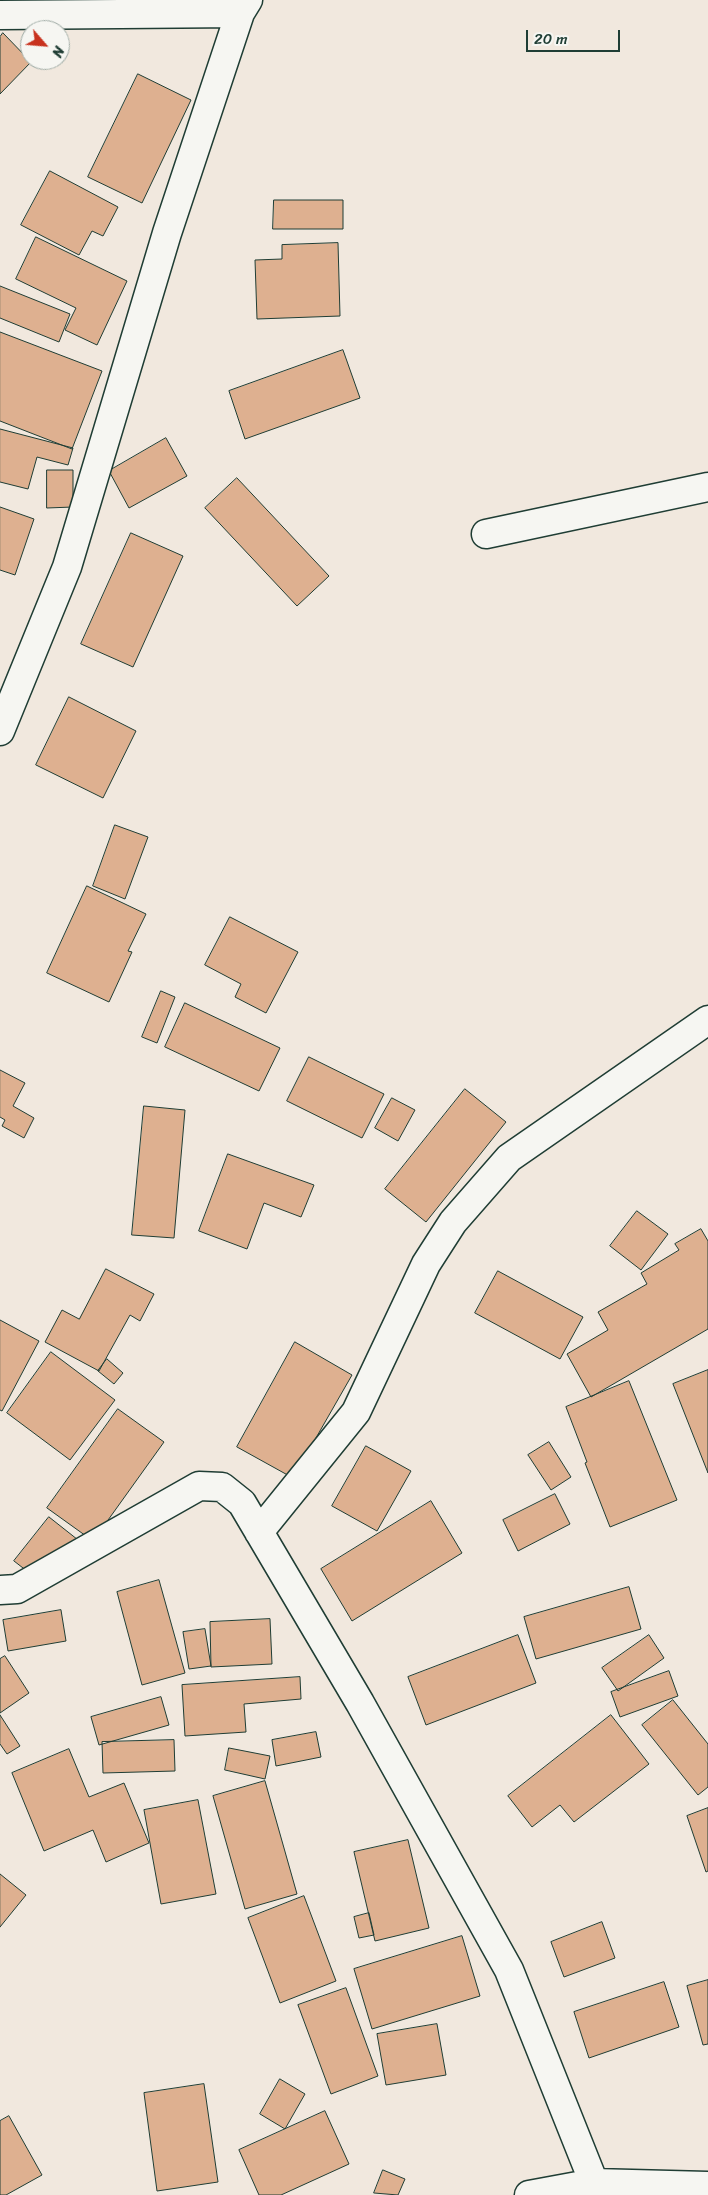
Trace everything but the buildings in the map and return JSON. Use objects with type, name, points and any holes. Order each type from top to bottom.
[{"type":"street","points":[[0,15],[244,6],[167,234],[67,567],[0,731]]},
{"type":"street","points":[[486,534],[708,487]]},
{"type":"street","points":[[259,1532],[356,1412],[426,1264],[454,1222],[509,1158],[708,1020]]},
{"type":"street","points":[[0,1590],[17,1589],[199,1486],[222,1486],[242,1503],[360,1703],[509,1970],[594,2183]]},
{"type":"street","points":[[529,2195],[594,2183],[708,2186]]}]
